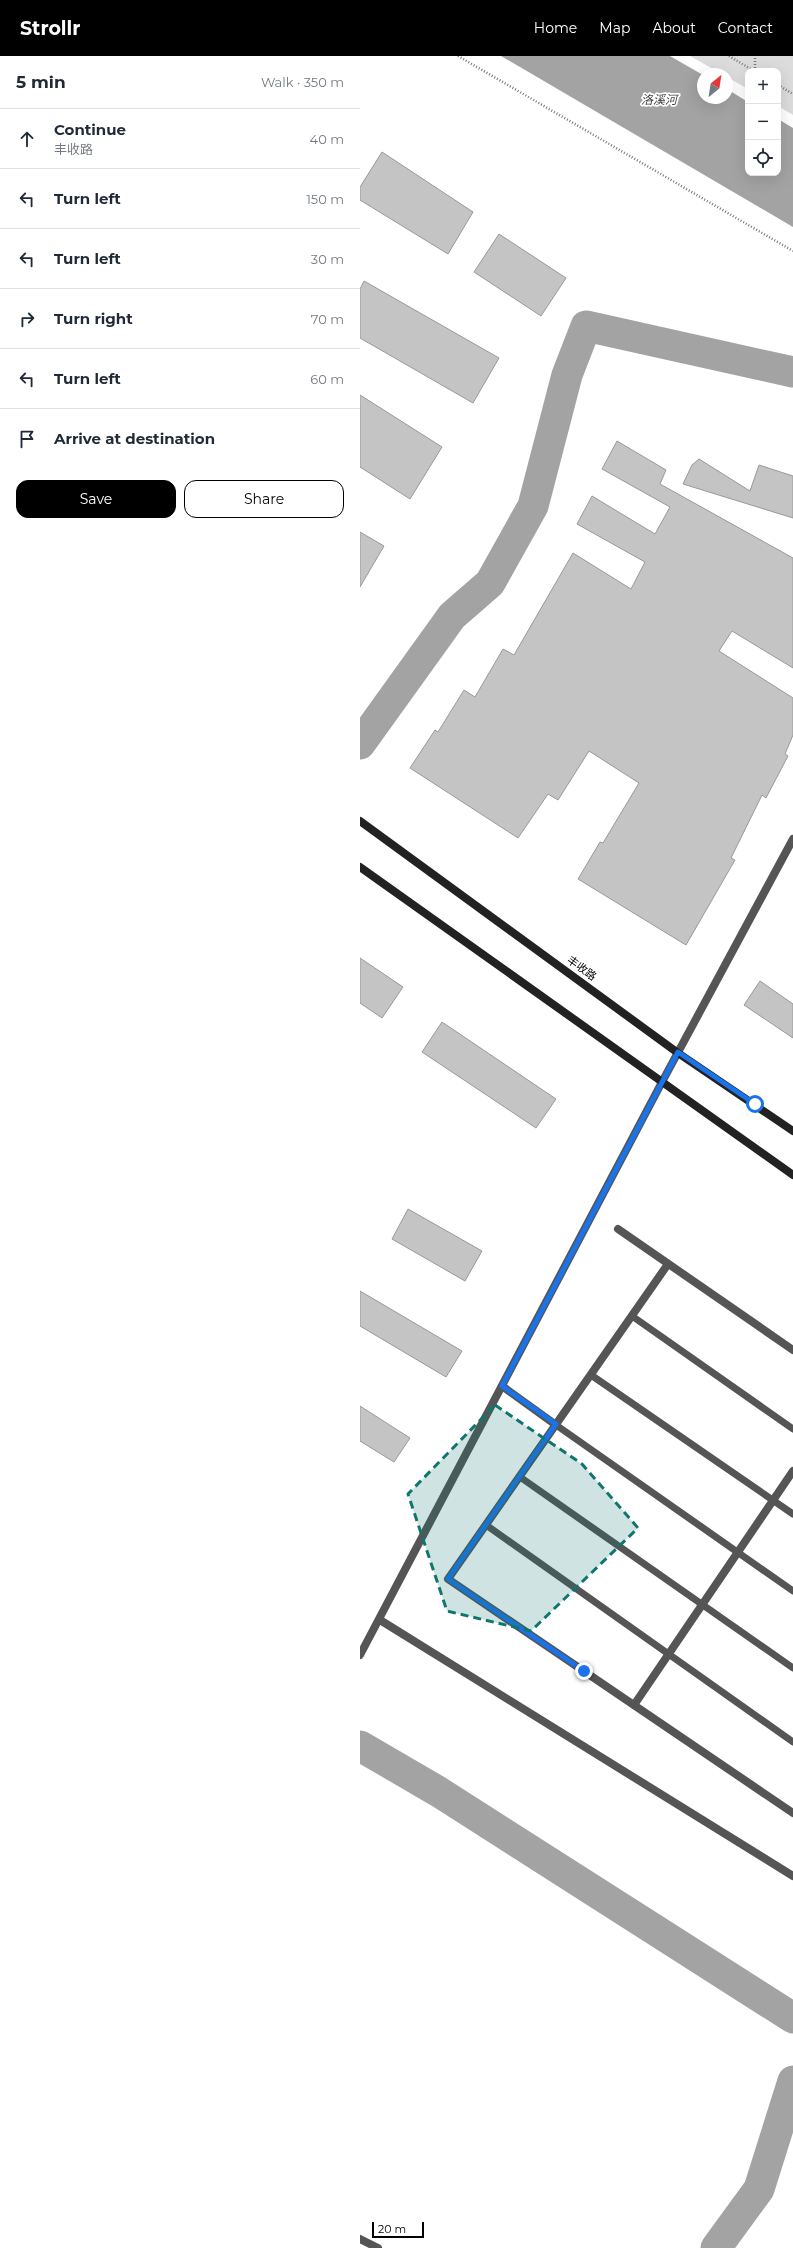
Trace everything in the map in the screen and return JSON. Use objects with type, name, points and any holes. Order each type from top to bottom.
[{"type":"main road","name":"丰收路","points":[[360,821],[678,1052],[793,1130]]},
{"type":"main road","points":[[360,867],[793,1175]]},
{"type":"street","points":[[360,1655],[380,1620],[662,1082],[793,839]]},
{"type":"street","points":[[618,1229],[793,1350]]},
{"type":"street","points":[[668,1264],[448,1579],[793,1813]]},
{"type":"street","points":[[502,1386],[556,1424]]},
{"type":"street","points":[[634,1705],[793,1471]]},
{"type":"street","points":[[380,1620],[793,1876]]},
{"type":"street","points":[[360,2239],[378,2248]]},
{"type":"lane","points":[[632,1316],[793,1429]]},
{"type":"lane","points":[[591,1375],[793,1514]]},
{"type":"lane","points":[[556,1424],[793,1591]]},
{"type":"lane","points":[[520,1476],[793,1668]]},
{"type":"lane","points":[[486,1525],[793,1742]]},
{"type":"path","points":[[458,56],[793,251]]},
{"type":"path","points":[[729,56],[750,68]]},
{"type":"path","points":[[755,56],[755,68]]},
{"type":"path","points":[[781,87],[793,94]]},
{"type":"highlighted area","points":[[495,1405],[582,1464],[638,1528],[531,1631],[447,1611],[408,1494]]},
{"type":"shaded area","points":[[690,56],[793,56],[793,115],[781,108],[781,68],[745,68],[745,87],[733,80],[733,68],[711,68]]},
{"type":"water","name":"洛溪河","points":[[501,56],[670,56],[697,72],[697,104],[733,104],[733,93],[745,100],[745,176],[781,176],[781,121],[793,128],[793,227]]},
{"type":"building","points":[[382,152],[473,212],[448,254],[360,200],[360,187]]},
{"type":"building","points":[[499,234],[566,278],[541,316],[474,272]]},
{"type":"building","points":[[364,281],[499,358],[473,403],[360,338],[360,289]]},
{"type":"building","points":[[360,395],[442,447],[410,499],[360,467]]},
{"type":"building","points":[[617,441],[666,470],[660,484],[793,558],[793,668],[732,631],[719,651],[793,698],[793,735],[785,754],[788,756],[766,798],[762,795],[731,858],[735,860],[686,945],[578,879],[600,842],[603,843],[639,783],[589,751],[558,800],[548,794],[518,838],[410,768],[435,730],[438,732],[464,690],[475,697],[503,649],[514,655],[573,553],[631,589],[645,562],[577,524],[592,496],[655,534],[670,507],[602,469]]},
{"type":"building","points":[[699,459],[750,491],[759,465],[793,476],[793,518],[683,484],[692,465]]},
{"type":"building","points":[[360,532],[384,546],[360,587]]},
{"type":"building","points":[[360,958],[403,987],[382,1018],[360,1003]]},
{"type":"building","points":[[760,981],[793,1004],[793,1038],[744,1005]]},
{"type":"building","points":[[442,1022],[556,1099],[536,1128],[422,1052]]},
{"type":"building","points":[[408,1209],[482,1251],[465,1281],[392,1239]]},
{"type":"building","points":[[360,1291],[462,1351],[446,1377],[360,1326]]},
{"type":"building","points":[[360,1406],[410,1438],[394,1462],[360,1441]]},
{"type":"waterway","points":[[360,744],[452,616],[490,583],[533,506],[567,375],[586,326],[793,372]]},
{"type":"waterway","points":[[360,1746],[439,1792],[793,2018]]},
{"type":"waterway","points":[[716,2248],[759,2189],[793,2081]]},
{"type":"route","points":[[584,1671],[448,1579],[556,1424],[502,1386],[678,1052],[755,1104]]}]
